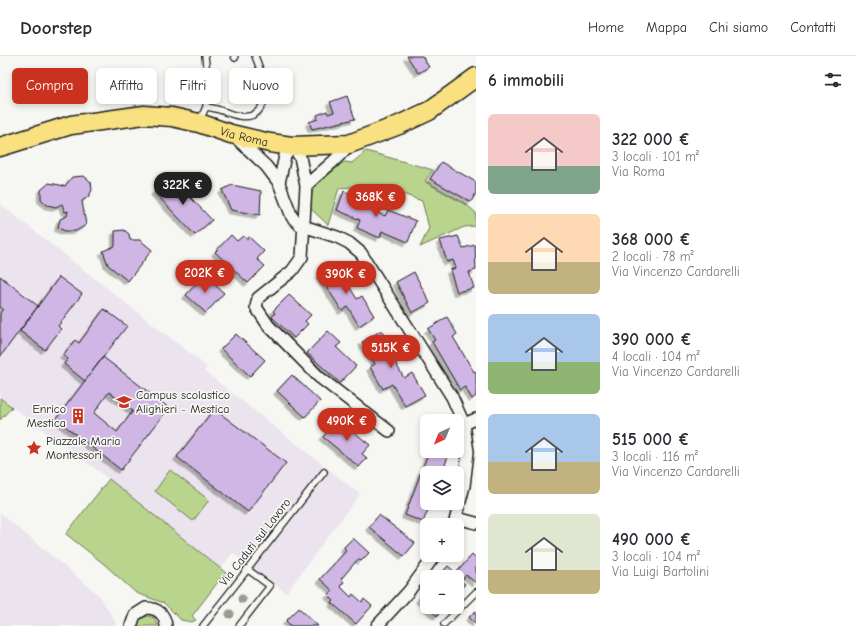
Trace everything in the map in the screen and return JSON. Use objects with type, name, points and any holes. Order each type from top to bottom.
[{"type":"main road","name":"Via Roma","points":[[0,147],[71,125],[144,115],[203,115],[231,134],[292,146],[348,144],[399,125],[429,111],[476,77]]},
{"type":"street","points":[[231,134],[255,155],[280,183],[292,217],[304,228],[337,236],[349,243],[361,254],[452,397],[460,414]]},
{"type":"street","points":[[306,186],[341,156],[348,144]]},
{"type":"street","points":[[280,183],[285,156],[292,146],[300,157],[306,186],[303,212],[304,228],[302,257],[292,271],[258,298],[256,307],[268,325],[319,377],[389,431]]},
{"type":"street","points":[[457,518],[464,486],[468,452],[464,424],[476,419]]},
{"type":"street","points":[[464,522],[476,523]]},
{"type":"street","points":[[378,626],[409,591],[430,562]]},
{"type":"street","points":[[131,626],[135,615],[146,608],[158,610],[162,614],[166,626]]},
{"type":"lane","points":[[205,56],[207,73],[203,115],[240,117],[252,116],[259,112],[266,96],[264,82],[255,56]]},
{"type":"lane","name":"Via Caduti sul Lavoro","points":[[203,626],[324,472]]},
{"type":"lane","points":[[239,626],[270,586],[247,569]]},
{"type":"lane","points":[[444,624],[476,592]]},
{"type":"shaded area","name":"Campus scolastico Alighieri - Mestica","points":[[0,204],[207,367],[204,371],[360,494],[286,593],[233,553],[221,568],[109,479],[0,398]]},
{"type":"shaded area","points":[[0,513],[99,595],[115,621],[115,626],[0,626]]},
{"type":"green space","points":[[366,151],[433,170],[425,181],[467,205],[476,213],[476,226],[464,227],[420,247],[429,228],[422,201],[378,185],[339,188],[328,225],[308,206],[314,186],[344,162],[352,163]]},
{"type":"green space","points":[[0,398],[12,407],[0,420]]},
{"type":"green space","points":[[170,470],[209,500],[193,521],[155,491]]},
{"type":"green space","points":[[109,479],[231,577],[231,580],[224,574],[192,616],[196,620],[192,622],[181,620],[164,603],[136,593],[104,564],[66,534]]},
{"type":"green space","points":[[148,616],[154,618],[158,626],[136,626],[139,619]]},
{"type":"building","points":[[407,56],[422,56],[429,67],[418,73]]},
{"type":"building","points":[[347,96],[355,119],[312,129],[309,122],[318,119],[317,115],[327,111],[328,114],[334,112],[330,102]]},
{"type":"building","points":[[441,162],[476,182],[476,193],[471,202],[430,179]]},
{"type":"building","points":[[84,176],[91,182],[92,190],[89,196],[82,201],[86,225],[76,231],[65,231],[58,228],[60,219],[67,216],[68,211],[65,212],[62,204],[56,207],[47,205],[41,199],[41,190],[49,183],[65,186],[72,177]]},
{"type":"building","points":[[170,176],[212,220],[195,235],[154,192]]},
{"type":"building","points":[[232,185],[261,191],[260,215],[231,210],[222,190]]},
{"type":"building","points":[[344,191],[371,202],[368,209],[385,216],[388,210],[416,221],[408,242],[382,231],[380,238],[357,228],[360,220],[337,210]]},
{"type":"building","points":[[124,230],[129,234],[130,240],[140,240],[152,250],[128,281],[108,265],[103,251],[115,246],[115,231]]},
{"type":"building","points":[[231,235],[237,241],[243,236],[247,239],[249,237],[264,251],[257,259],[265,266],[248,283],[215,252]]},
{"type":"building","points":[[458,236],[463,248],[475,245],[476,270],[469,272],[474,288],[457,292],[450,270],[456,268],[453,260],[447,262],[440,240]]},
{"type":"building","points":[[336,265],[357,299],[362,296],[374,316],[359,326],[348,307],[342,311],[319,275]]},
{"type":"building","points":[[414,272],[430,303],[412,313],[396,282]]},
{"type":"building","points":[[204,275],[224,293],[206,313],[186,295]]},
{"type":"building","points":[[0,276],[38,306],[0,357],[0,313],[3,309],[0,307]]},
{"type":"building","points":[[59,277],[82,294],[58,326],[61,329],[45,350],[20,331]]},
{"type":"building","points":[[289,295],[311,315],[305,321],[308,324],[294,338],[272,317],[275,313],[273,311]]},
{"type":"building","points":[[104,309],[127,326],[85,381],[64,364],[68,359],[63,355],[75,340],[79,343]]},
{"type":"building","points":[[447,317],[457,334],[453,337],[474,372],[476,371],[476,396],[472,399],[465,387],[460,390],[432,342],[435,340],[428,329]]},
{"type":"building","points":[[382,330],[395,352],[391,355],[404,378],[412,373],[425,395],[405,406],[392,384],[383,389],[370,367],[375,364],[362,342]]},
{"type":"building","points":[[328,331],[341,343],[336,347],[356,366],[340,383],[307,353]]},
{"type":"building","points":[[236,334],[265,360],[250,376],[221,349]]},
{"type":"building","name":"Enrico Mestica","points":[[103,357],[169,408],[121,470],[56,419]],"holes":[[[109,392],[133,411],[117,432],[94,413]]]},
{"type":"building","points":[[292,375],[320,401],[305,417],[277,391]]},
{"type":"building","points":[[214,409],[286,463],[248,512],[177,457]]},
{"type":"building","points":[[338,419],[370,445],[362,454],[367,458],[359,467],[323,437]]},
{"type":"building","points":[[426,458],[448,458],[445,466],[423,466]]},
{"type":"building","points":[[420,475],[420,510],[428,510],[425,518],[420,518],[420,521],[405,515]]},
{"type":"building","points":[[379,515],[415,543],[404,556],[369,527]]},
{"type":"building","points":[[353,538],[369,553],[361,561],[358,559],[341,579],[344,582],[340,586],[351,597],[353,594],[362,602],[364,599],[372,606],[356,624],[332,603],[334,601],[328,595],[333,591],[320,579],[346,551],[344,547]]},
{"type":"building","points":[[472,555],[476,559],[476,583],[466,575],[464,577],[464,570],[459,570]]},
{"type":"building","points":[[448,566],[453,570],[444,570]]},
{"type":"building","points":[[299,608],[318,626],[291,626],[286,621]]},
{"type":"building","points":[[476,611],[476,624],[469,617]]},
{"type":"place","name":"Campus scolastico Alighieri - Mestica","points":[[124,402]]},
{"type":"place","name":"Enrico Mestica","points":[[78,416]]},
{"type":"place","name":"Piazzale Maria Montessori","points":[[34,448]]}]
